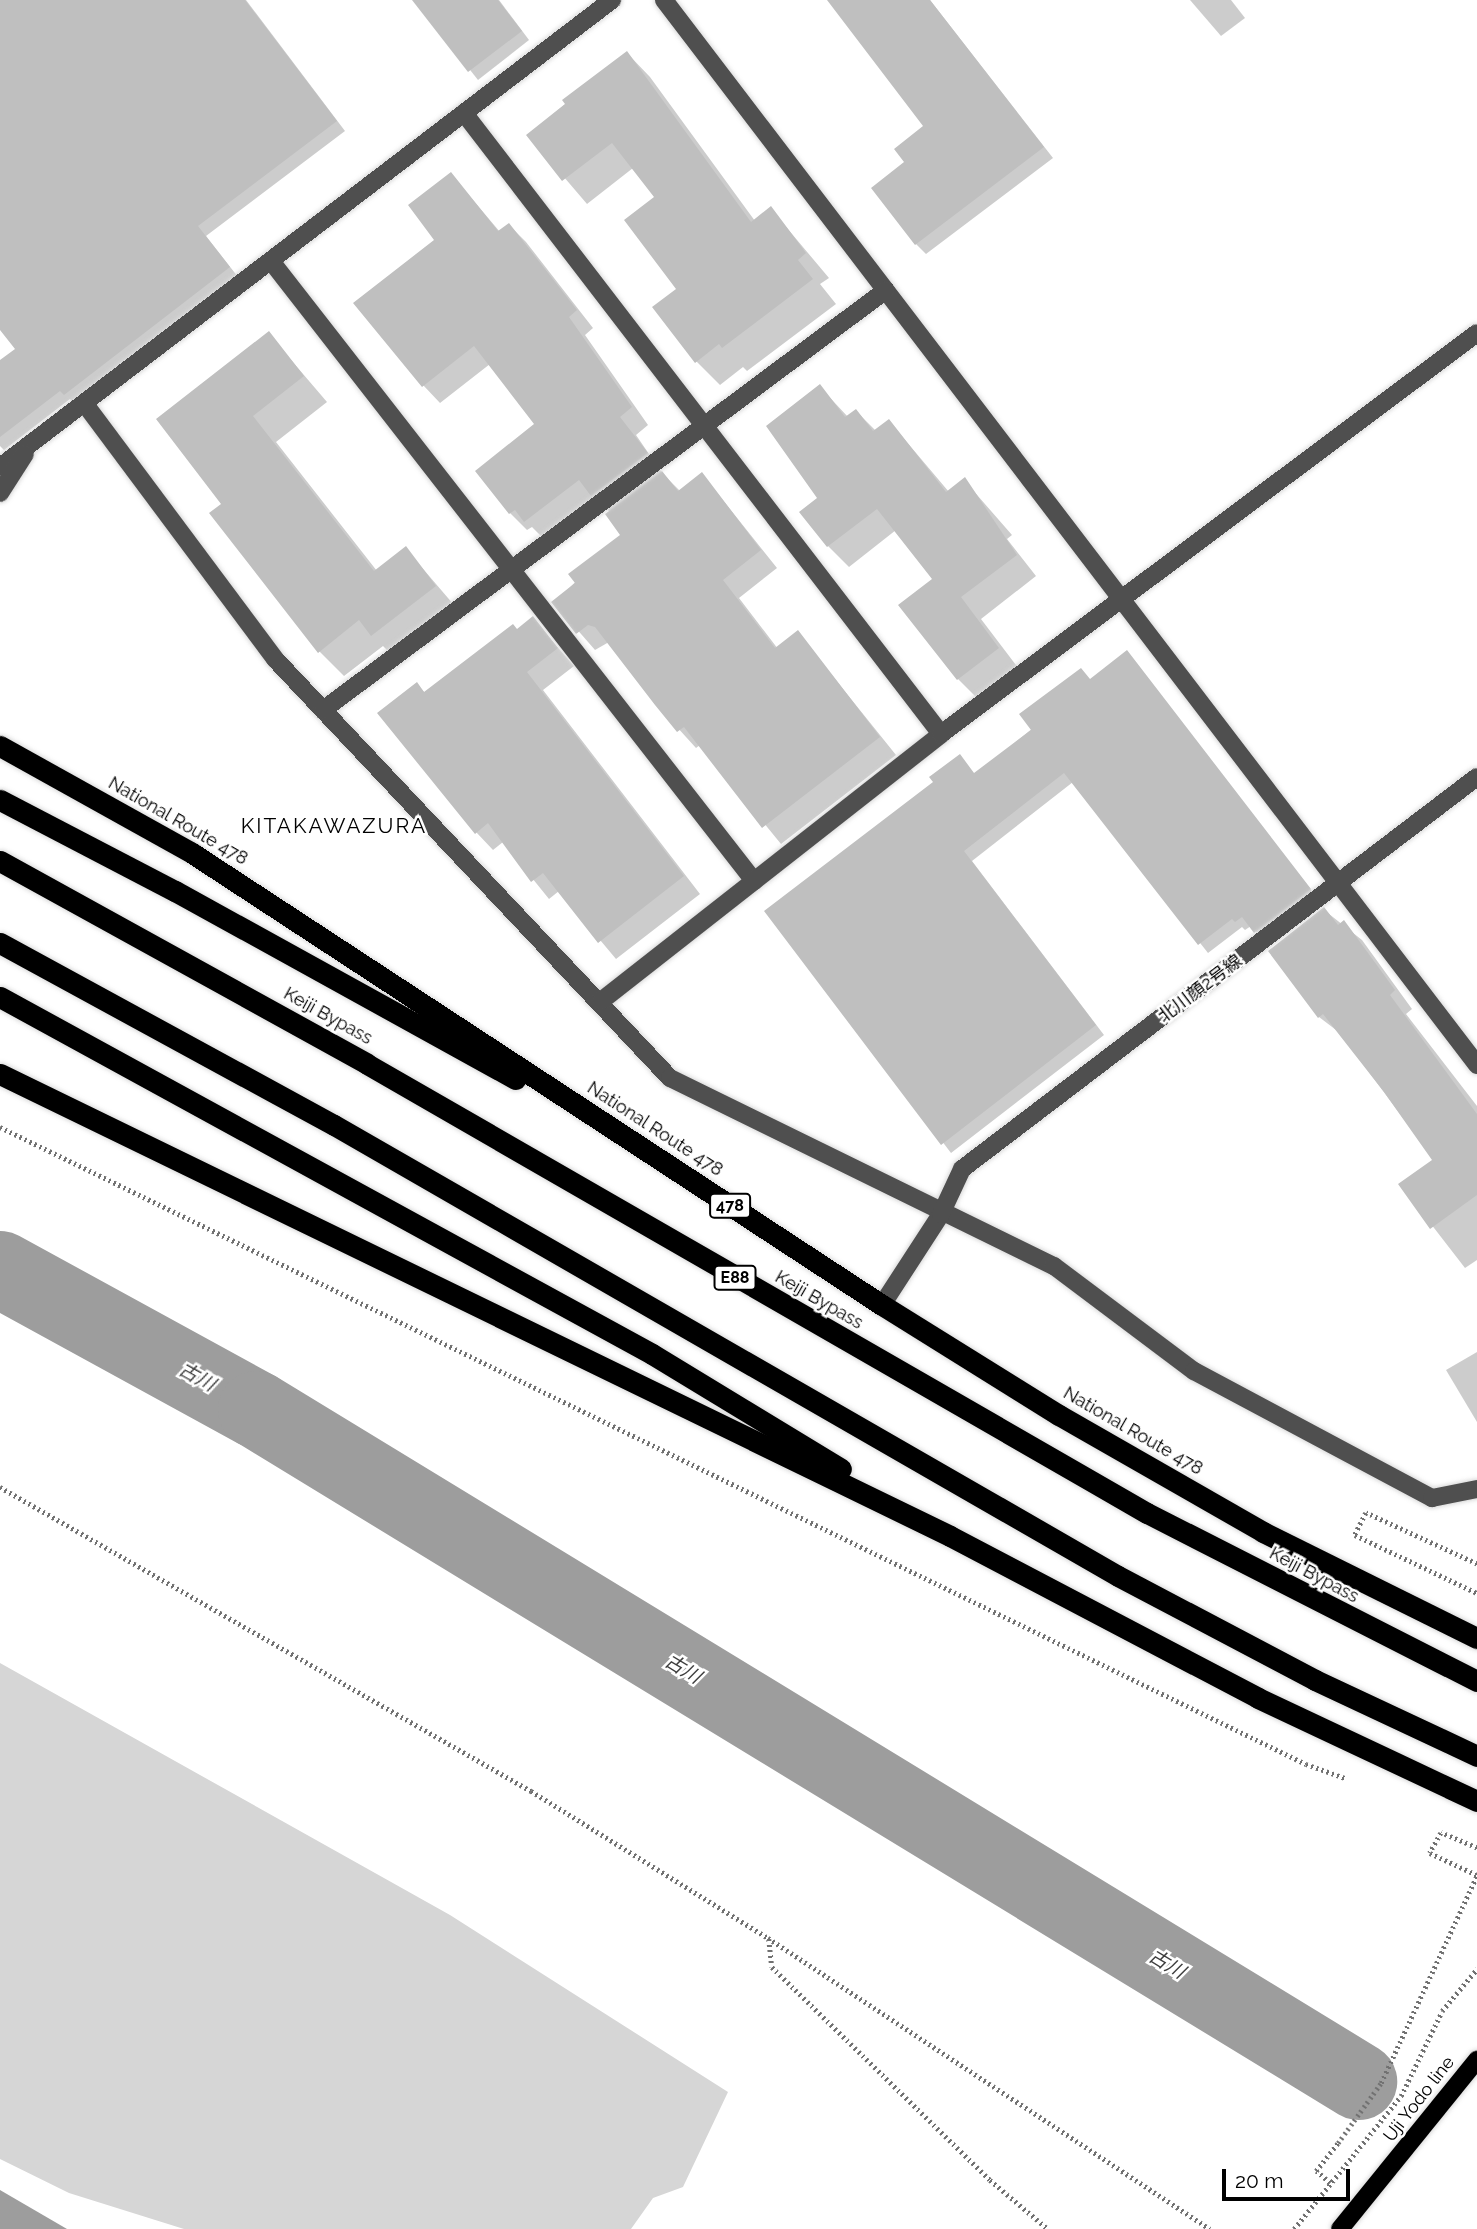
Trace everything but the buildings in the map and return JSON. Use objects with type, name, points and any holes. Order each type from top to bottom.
[{"type":"highway","name":"National Route 478","points":[[0,746],[204,860],[882,1305],[1263,1532],[1477,1638]]},
{"type":"highway","points":[[0,800],[175,891],[644,1150]]},
{"type":"highway","name":"Keiji Bypass","points":[[0,861],[367,1064],[1147,1513],[1477,1681]]},
{"type":"highway","points":[[0,943],[346,1132],[1118,1576],[1315,1680],[1477,1756]]},
{"type":"highway","points":[[0,997],[652,1354],[950,1536]]},
{"type":"highway","points":[[0,1074],[950,1536],[1258,1698],[1477,1801]]},
{"type":"main road","name":"Uji Yodo line","points":[[1340,2229],[1477,2060]]},
{"type":"street","points":[[0,467],[612,0]]},
{"type":"street","points":[[664,0],[1477,1065]]},
{"type":"street","points":[[464,113],[941,734]]},
{"type":"street","points":[[271,261],[754,881]]},
{"type":"street","points":[[323,710],[886,290]]},
{"type":"street","points":[[601,1001],[941,734],[1123,601],[1477,333]]},
{"type":"street","points":[[85,404],[275,659],[601,1001],[628,1038],[670,1078],[941,1214],[1054,1266],[1194,1371],[1432,1498],[1477,1489]]},
{"type":"street","points":[[0,493],[30,445]]},
{"type":"street","name":"北川顔2号線","points":[[882,1305],[941,1214],[962,1169],[1477,777]]},
{"type":"path","points":[[0,1127],[1306,1764],[1357,1783]]},
{"type":"path","points":[[0,1487],[531,1791],[768,1938],[1210,2229]]},
{"type":"path","points":[[1477,1564],[1366,1513],[1355,1535],[1477,1593]]},
{"type":"path","points":[[1330,2183],[1316,2171],[1381,2083],[1477,1875],[1430,1853],[1441,1833],[1477,1848]]},
{"type":"path","points":[[768,1938],[772,1967],[990,2180],[1048,2229]]},
{"type":"path","points":[[1294,2229],[1401,2096],[1443,2011],[1477,1969]]},
{"type":"shaded area","points":[[0,1663],[450,1915],[728,2092],[683,2187],[653,2198],[631,2229],[184,2229],[69,2193],[0,2159]]},
{"type":"shaded area","points":[[0,2190],[67,2229],[0,2229]]},
{"type":"waterway","name":"古川","points":[[0,1269],[256,1409],[1358,2081]]},
{"type":"district","name":"KITAKAWAZURA","points":[[334,826]]}]
